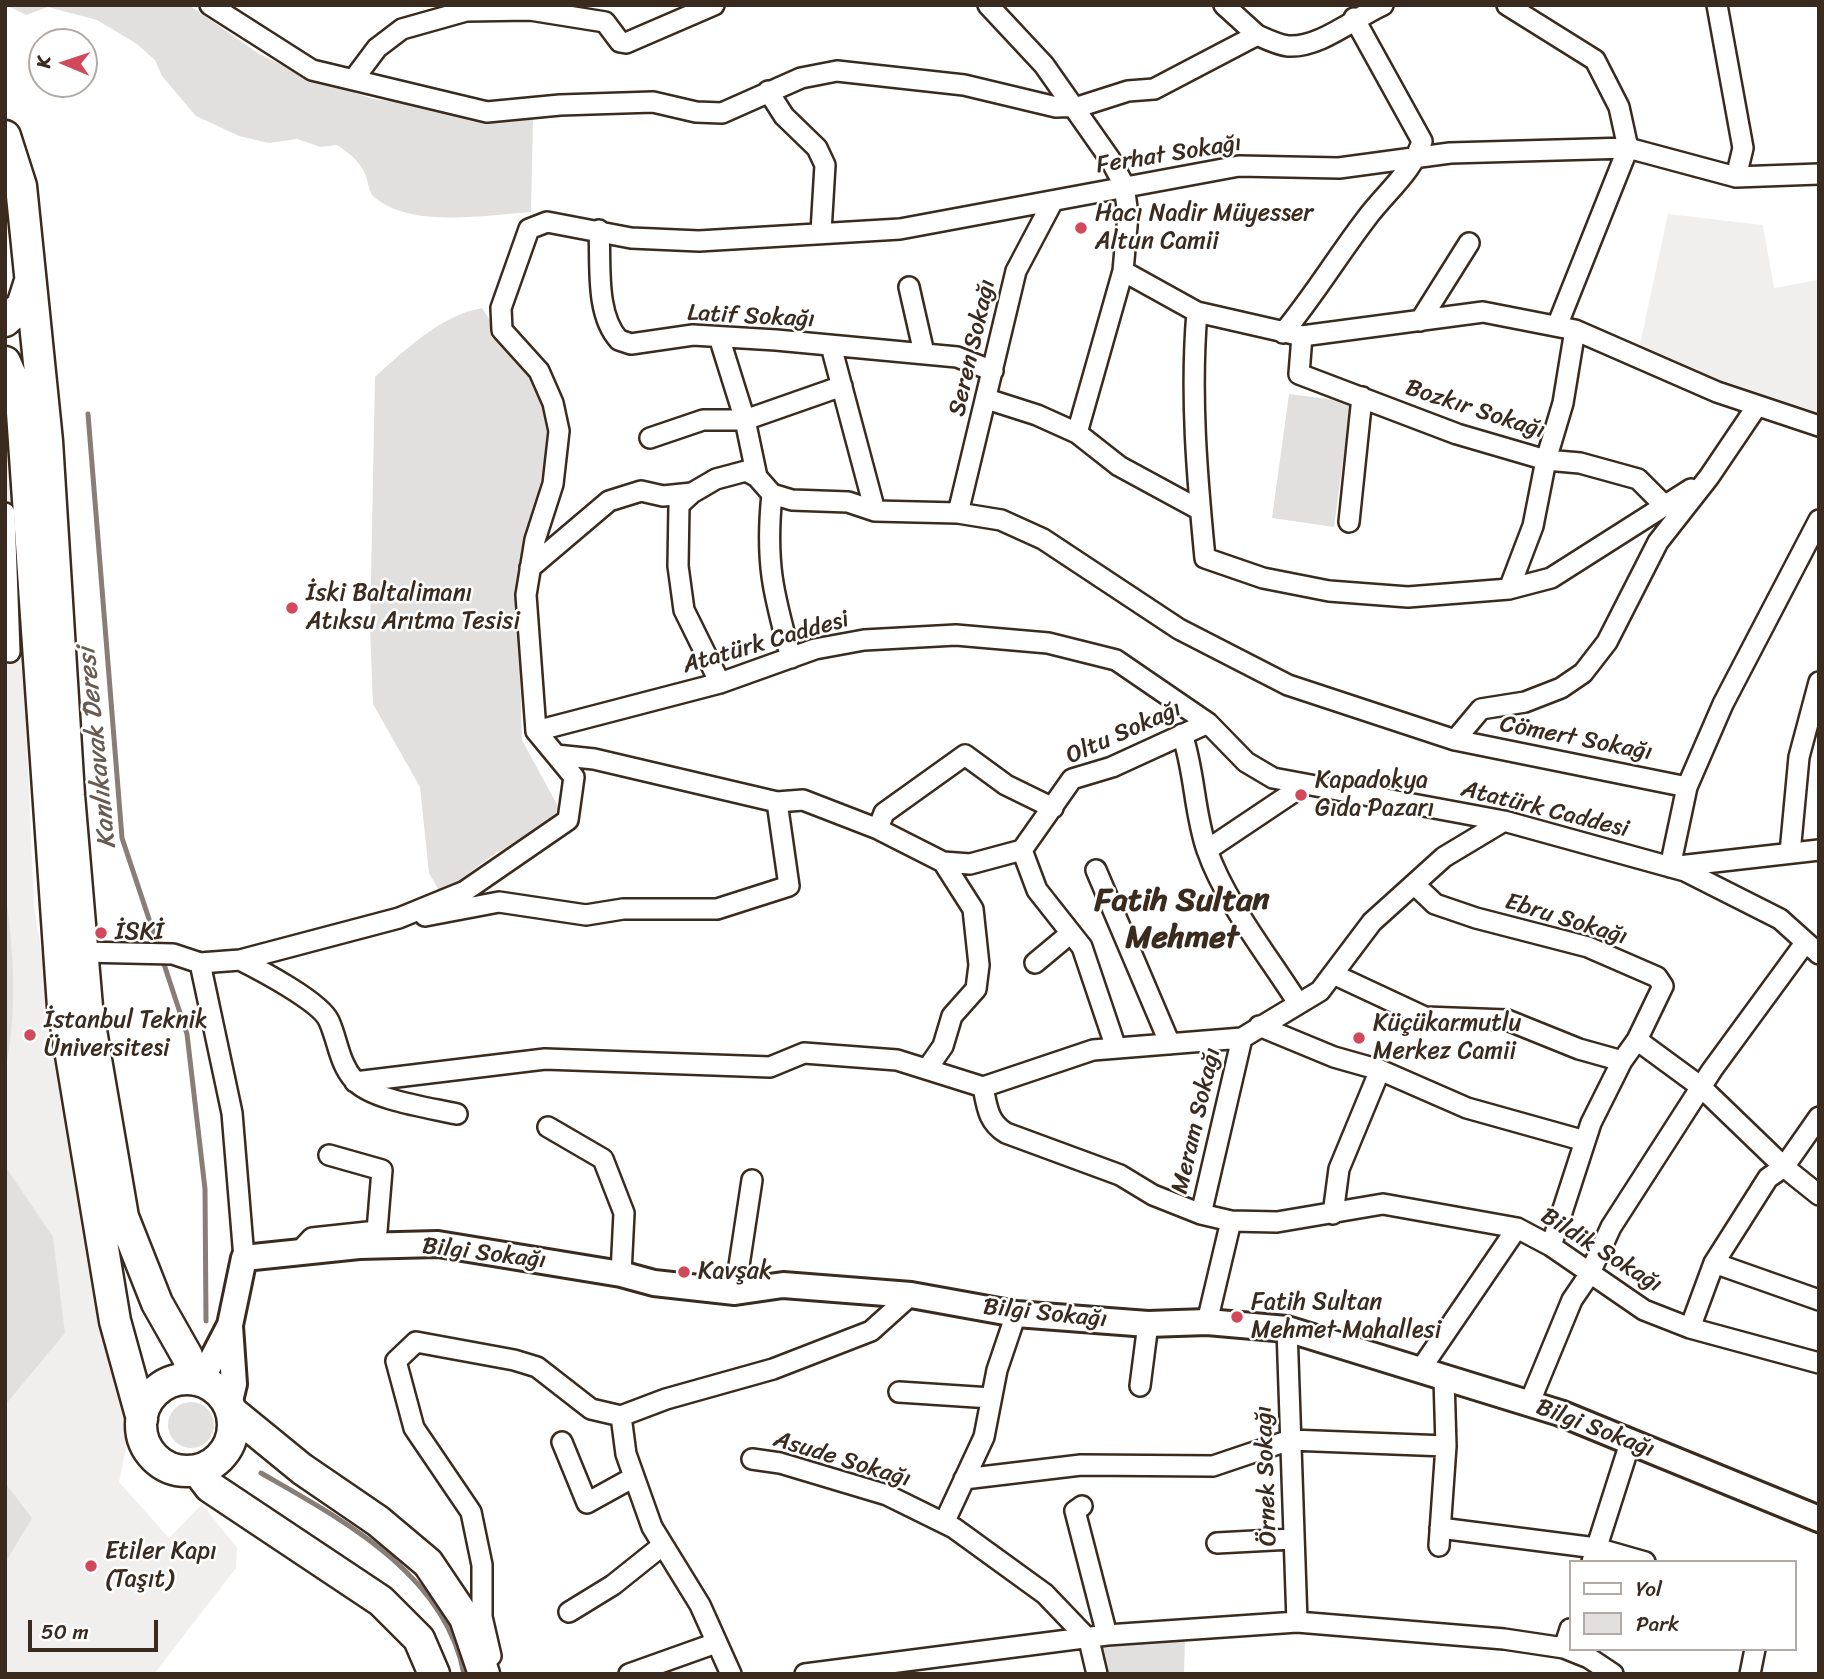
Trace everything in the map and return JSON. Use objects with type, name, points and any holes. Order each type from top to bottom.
[{"type":"main road","points":[[5,136],[21,186],[47,441],[87,1007],[124,1217],[157,1303],[199,1380]]},
{"type":"main road","points":[[5,235],[20,248],[28,268],[22,306],[5,321]]},
{"type":"main road","points":[[5,362],[21,398],[63,1007],[115,1321],[142,1419]]},
{"type":"main road","points":[[230,1408],[233,1421],[230,1443],[216,1460],[197,1470],[178,1470],[155,1457],[142,1433],[144,1409],[156,1391],[175,1381],[199,1380],[212,1386],[230,1408],[302,1469],[378,1521],[428,1563],[465,1618],[486,1674]]},
{"type":"main road","points":[[197,1470],[210,1487],[381,1601],[419,1639],[434,1674]]},
{"type":"street","points":[[210,5],[312,70],[487,112],[560,105],[653,102],[696,112],[722,113],[801,78],[837,71],[964,85],[1056,107],[1071,106],[1128,91],[1154,89],[1256,35]]},
{"type":"street","points":[[353,80],[377,48],[402,29],[466,12],[530,10],[605,22],[620,42],[626,43],[714,5]]},
{"type":"street","points":[[988,5],[1044,65],[1110,159],[1124,185],[1128,215],[1123,271],[1077,433]]},
{"type":"street","points":[[1224,5],[1256,35],[1287,46],[1318,42],[1354,18],[1383,5]]},
{"type":"street","points":[[1507,5],[1595,60],[1619,107],[1628,148],[1566,328],[1563,404],[1546,460],[1533,526],[1509,589]]},
{"type":"street","points":[[1717,5],[1744,148],[1736,177]]},
{"type":"street","points":[[1293,335],[1306,305],[1381,198],[1418,157],[1422,141],[1354,18]]},
{"type":"street","points":[[768,91],[784,116],[817,148],[825,165],[821,232]]},
{"type":"street","name":"Ferhat Sokağı","points":[[530,569],[535,540],[553,484],[559,431],[553,403],[539,371],[502,330],[501,308],[529,229],[547,222],[631,237],[699,241],[900,229],[1124,185],[1239,166],[1339,168],[1450,153],[1628,148],[1736,177],[1819,174]]},
{"type":"street","name":"Seren Sokağı","points":[[958,513],[1016,271],[1053,201]]},
{"type":"street","name":"Latif Sokağı","points":[[599,230],[602,290],[608,322],[619,341],[631,344],[693,335],[924,353],[957,357],[993,371]]},
{"type":"street","points":[[1420,321],[1469,243]]},
{"type":"street","points":[[1123,271],[1197,312],[1293,335],[1483,312],[1566,328],[1717,392],[1819,426]]},
{"type":"street","points":[[909,287],[924,353]]},
{"type":"street","points":[[1197,312],[1194,366],[1200,510],[1205,558],[1263,578],[1329,590],[1408,597],[1509,589],[1551,578],[1709,477]]},
{"type":"street","name":"Bozkır Sokağı","points":[[1293,335],[1299,374],[1457,434],[1546,460],[1580,463],[1637,480],[1666,506]]},
{"type":"street","points":[[719,337],[745,420],[757,477]]},
{"type":"street","points":[[831,346],[876,511]]},
{"type":"street","points":[[650,438],[703,420],[745,420],[842,386]]},
{"type":"street","points":[[1349,522],[1363,397]]},
{"type":"street","points":[[987,399],[1037,415],[1077,433],[1119,466],[1200,510]]},
{"type":"street","points":[[1455,740],[1481,709],[1525,702],[1561,688],[1583,673],[1607,642],[1658,542],[1709,477],[1757,406]]},
{"type":"street","points":[[720,683],[684,610],[678,566],[680,505],[692,493],[716,479],[746,471],[757,477],[772,495],[767,541],[771,584],[791,658]]},
{"type":"street","points":[[82,953],[173,954],[200,963],[240,960],[399,918],[465,891],[568,820],[573,777],[536,731],[526,595],[530,569],[609,501],[641,491],[663,496],[692,493]]},
{"type":"street","name":"Cömert Sokağı","points":[[772,495],[792,500],[848,502],[876,511],[958,513],[1001,520],[1043,539],[1180,629],[1288,685],[1455,740],[1687,786]]},
{"type":"street","points":[[5,513],[10,652]]},
{"type":"street","points":[[1819,520],[1723,704],[1687,786],[1670,867],[1819,850]]},
{"type":"street","name":"Atatürk Caddesi","points":[[536,731],[720,683],[815,649],[864,640],[920,635],[1048,643],[1116,660],[1208,723],[1246,762],[1273,778],[1504,821],[1685,871],[1780,919],[1812,948]]},
{"type":"street","points":[[1790,853],[1799,757],[1819,682]]},
{"type":"street","name":"Oltu Sokağı","points":[[1022,850],[1072,779],[1112,768],[1208,723]]},
{"type":"street","points":[[1182,734],[1191,758],[1207,850],[1228,893],[1298,1003]]},
{"type":"street","points":[[556,755],[594,760],[777,802],[803,800],[878,829],[943,862],[970,864],[1022,850],[1037,890],[1082,947],[1116,1048]]},
{"type":"street","points":[[878,829],[884,813],[965,755],[1006,785],[1053,808]]},
{"type":"street","points":[[1207,850],[1304,785]]},
{"type":"street","points":[[399,918],[436,915],[499,902],[586,915],[623,909],[718,909],[789,886],[777,802]]},
{"type":"street","points":[[355,1082],[545,1059],[770,1067],[804,1053],[897,1060],[983,1087],[1093,1050],[1242,1038],[1320,991],[1372,922],[1444,857],[1504,821]]},
{"type":"street","points":[[927,1069],[943,1046],[953,1016],[976,989],[979,965],[973,909],[943,862]]},
{"type":"street","points":[[1096,870],[1170,1044]]},
{"type":"street","name":"Ebru Sokağı","points":[[1414,884],[1435,904],[1476,918],[1588,947],[1657,976],[1663,986],[1637,1040],[1622,1061],[1585,1141],[1551,1246]]},
{"type":"street","points":[[1035,963],[1071,933]]},
{"type":"street","points":[[1529,1404],[1572,1300],[1589,1275],[1611,1227],[1701,1087],[1812,948]]},
{"type":"street","points":[[240,960],[282,982],[329,1018],[337,1050],[355,1082],[380,1095],[457,1114]]},
{"type":"street","points":[[200,963],[232,1113],[244,1258],[230,1325],[234,1384],[230,1408]]},
{"type":"street","points":[[1333,974],[1425,1017],[1507,1020],[1579,1049],[1622,1061]]},
{"type":"street","points":[[1259,1026],[1334,1057],[1380,1070],[1467,1108],[1585,1141]]},
{"type":"street","name":"Meram Sokağı","points":[[1201,1214],[1242,1038]]},
{"type":"street","points":[[1637,1040],[1701,1087],[1784,1167],[1819,1195]]},
{"type":"street","points":[[1333,1214],[1339,1169],[1380,1070]]},
{"type":"street","name":"Bildik Sokağı","points":[[983,1087],[989,1117],[996,1127],[1006,1133],[1119,1175],[1153,1195],[1201,1214],[1231,1221],[1277,1222],[1383,1204],[1517,1228],[1551,1246],[1589,1275],[1644,1310],[1690,1328],[1819,1363]]},
{"type":"street","points":[[1690,1328],[1714,1263],[1768,1178],[1784,1167],[1819,1117]]},
{"type":"street","points":[[548,1127],[603,1159],[624,1213],[621,1274]]},
{"type":"street","points":[[299,1252],[312,1238],[377,1231],[382,1170],[329,1154]]},
{"type":"street","points":[[735,1292],[752,1180]]},
{"type":"street","points":[[1207,1322],[1231,1221]]},
{"type":"street","points":[[1420,1370],[1517,1228]]},
{"type":"street","name":"Bilgi Sokağı","points":[[244,1258],[359,1246],[438,1244],[621,1274],[654,1283],[735,1292],[783,1285],[911,1294],[1016,1314],[1148,1324],[1207,1322],[1287,1329],[1529,1404],[1819,1519]]},
{"type":"street","points":[[1714,1263],[1819,1300]]},
{"type":"street","points":[[486,1674],[492,1662],[482,1617],[482,1565],[471,1512],[414,1428],[396,1361],[416,1342],[514,1360],[537,1367],[591,1409],[621,1416],[666,1399],[773,1368],[871,1331],[911,1294]]},
{"type":"street","points":[[944,1523],[984,1437],[997,1370],[1016,1314]]},
{"type":"street","points":[[1140,1386],[1148,1324]]},
{"type":"street","points":[[199,1380],[230,1325]]},
{"type":"street","name":"Örnek Sokağı","points":[[1287,1329],[1292,1539],[1297,1622]]},
{"type":"street","points":[[1444,1378],[1446,1446],[1439,1537],[1630,1560]]},
{"type":"street","points":[[899,1392],[992,1398]]},
{"type":"street","points":[[621,1416],[626,1454],[652,1527],[700,1605],[731,1674]]},
{"type":"street","points":[[964,1479],[1082,1465],[1213,1466],[1290,1440],[1446,1446]]},
{"type":"street","points":[[562,1442],[587,1503],[634,1477]]},
{"type":"street","points":[[1594,1555],[1630,1443]]},
{"type":"street","name":"Asude Sokağı","points":[[752,1459],[780,1464],[887,1495],[944,1523],[1045,1594],[1098,1638]]},
{"type":"street","points":[[1082,1506],[1075,1511],[1098,1638],[1097,1674]]},
{"type":"street","points":[[1217,1543],[1292,1539]]},
{"type":"street","points":[[569,1612],[613,1585],[663,1545]]},
{"type":"street","points":[[814,1673],[1098,1638],[1297,1622],[1504,1639],[1567,1638]]},
{"type":"street","points":[[629,1674],[716,1643]]},
{"type":"street","points":[[1581,1651],[1613,1674]]},
{"type":"street","points":[[1750,1674],[1755,1651]]},
{"type":"shaded area","points":[[1668,214],[1763,225],[1774,288],[1819,280],[1819,416],[1746,396],[1639,349]]},
{"type":"shaded area","name":"İstanbul Teknik Üniversitesi","points":[[5,389],[12,400],[34,905],[74,1165],[127,1402],[129,1433],[119,1482],[169,1538],[202,1504],[237,1548],[236,1568],[154,1674],[5,1674]]},
{"type":"green space","points":[[6,5],[189,5],[259,54],[312,79],[373,99],[435,106],[497,119],[533,119],[531,212],[449,218],[407,213],[388,206],[373,196],[361,166],[337,145],[321,147],[297,139],[269,143],[239,136],[196,116],[162,76],[155,60],[137,44],[97,20],[48,7],[26,15]]},
{"type":"green space","points":[[482,308],[490,320],[491,337],[515,357],[536,383],[547,415],[548,444],[518,595],[522,740],[560,810],[526,840],[497,852],[441,894],[429,873],[420,787],[373,704],[370,628],[375,377],[424,335],[452,318]]},
{"type":"green space","points":[[1289,394],[1351,402],[1334,527],[1272,518]]},
{"type":"green space","points":[[5,891],[11,936],[13,1004],[5,1071]]},
{"type":"green space","points":[[5,1166],[53,1237],[65,1333],[5,1405]]},
{"type":"green space","points":[[191,1402],[207,1409],[214,1425],[207,1441],[191,1448],[175,1441],[168,1425],[175,1409]]},
{"type":"green space","points":[[5,1483],[32,1518],[5,1563]]},
{"type":"green space","points":[[1185,1637],[1184,1674],[1102,1674],[1096,1648]]},
{"type":"waterway","name":"Kanlıkavak Deresi","points":[[88,414],[122,838],[159,949]]},
{"type":"waterway","name":"Kanlıkavak Deresi","points":[[162,958],[187,1034],[205,1189],[206,1321]]},
{"type":"waterway","name":"Kanlıkavak Deresi","points":[[261,1473],[355,1530],[413,1578],[436,1606],[453,1638],[464,1674]]},
{"type":"place","name":"Hacı Nadir Müyesser Altun Camii","points":[[1081,228]]},
{"type":"place","name":"İski Baltalimanı Atıksu Arıtma Tesisi","points":[[292,608]]},
{"type":"place","name":"Kapadokya Gıda Pazarı","points":[[1301,795]]},
{"type":"place","name":"İSKİ","points":[[101,933]]},
{"type":"place","name":"İstanbul Teknik Üniversitesi","points":[[30,1035]]},
{"type":"place","name":"Küçükarmutlu Merkez Camii","points":[[1359,1038]]},
{"type":"place","name":"Kavşak","points":[[684,1272]]},
{"type":"place","name":"Fatih Sultan Mehmet Mahallesi","points":[[1237,1317]]},
{"type":"place","name":"Etiler Kapı (Taşıt)","points":[[91,1566]]},
{"type":"district","name":"Fatih Sultan Mehmet","points":[[1182,920]]}]
